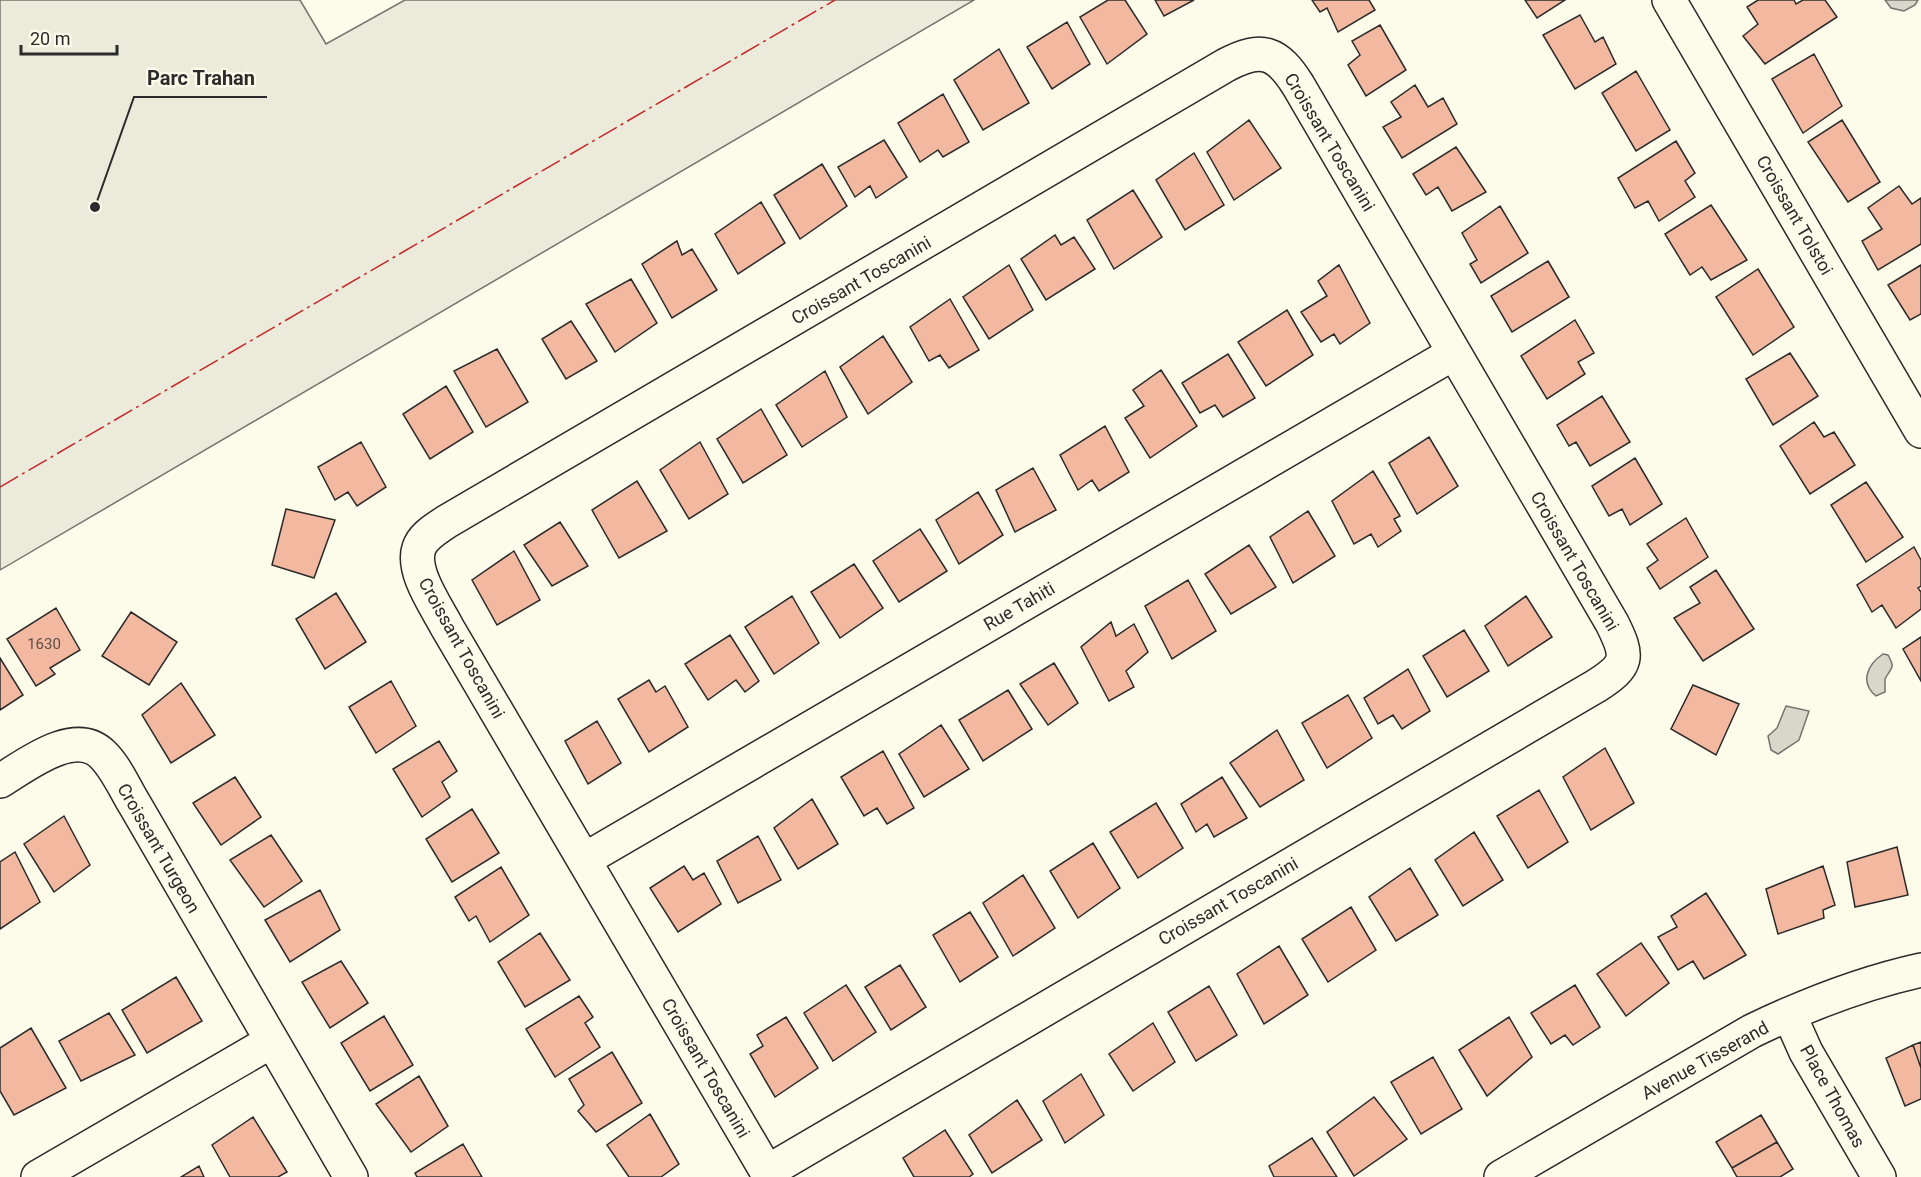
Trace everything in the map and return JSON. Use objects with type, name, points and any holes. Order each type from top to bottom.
[{"type":"street","name":"Croissant Tolstoi","points":[[1669,0],[1921,431]]},
{"type":"street","name":"Croissant Toscanini","points":[[1259,54],[1268,56],[1278,60],[1287,68],[1616,630],[1624,648],[1624,658],[1618,669],[1596,686],[769,1174],[584,860],[447,627],[427,588],[418,567],[417,556],[425,537],[446,522],[1226,65],[1248,56],[1259,54]]},
{"type":"street","name":"Rue Tahiti","points":[[584,860],[1454,352]]},
{"type":"street","name":"Croissant Turgeon","points":[[0,782],[47,754],[64,747],[79,744],[90,746],[102,754],[135,806],[351,1177]]},
{"type":"street","name":"Avenue Tisserand","points":[[1501,1177],[1752,1031],[1863,985],[1921,970]]},
{"type":"street","name":"Place Thomas","points":[[1790,1014],[1806,1052],[1879,1177]]},
{"type":"street","points":[[38,1177],[272,1041]]},
{"type":"shaded area","points":[[0,0],[300,0],[326,44],[405,0],[974,0],[0,570]]},
{"type":"shaded area","points":[[1885,0],[1918,0],[1915,5],[1904,11],[1891,8]]},
{"type":"shaded area","points":[[1883,654],[1888,655],[1892,666],[1885,679],[1885,692],[1876,696],[1871,691],[1867,679],[1873,663]]},
{"type":"shaded area","points":[[1786,706],[1809,711],[1799,740],[1778,754],[1771,750],[1768,736],[1777,728]]},
{"type":"building","points":[[1108,0],[1125,0],[1147,34],[1107,64],[1080,17]]},
{"type":"building","points":[[1155,0],[1194,0],[1164,16]]},
{"type":"building","points":[[1312,0],[1369,0],[1375,10],[1338,32],[1327,8],[1320,12]]},
{"type":"building","points":[[1525,0],[1565,0],[1537,18]]},
{"type":"building","points":[[1758,0],[1794,0],[1796,4],[1803,0],[1825,0],[1837,17],[1765,64],[1743,36],[1758,24],[1747,7]]},
{"type":"building","points":[[1580,15],[1595,42],[1603,37],[1616,64],[1575,89],[1543,35]]},
{"type":"building","points":[[1067,22],[1090,64],[1052,89],[1027,47]]},
{"type":"building","points":[[1380,25],[1406,70],[1366,96],[1348,65],[1360,55],[1352,41]]},
{"type":"building","points":[[999,49],[1029,103],[983,130],[954,80]]},
{"type":"building","points":[[1814,54],[1842,106],[1803,133],[1772,79]]},
{"type":"building","points":[[1636,71],[1670,130],[1636,151],[1602,93]]},
{"type":"building","points":[[1415,85],[1428,107],[1443,98],[1457,124],[1402,158],[1383,127],[1401,117],[1391,102]]},
{"type":"building","points":[[943,94],[969,142],[943,157],[938,150],[920,162],[898,123]]},
{"type":"building","points":[[1249,120],[1281,168],[1234,200],[1207,152]]},
{"type":"building","points":[[1842,120],[1880,182],[1848,202],[1808,142]]},
{"type":"building","points":[[884,140],[907,177],[876,198],[870,186],[855,197],[838,167]]},
{"type":"building","points":[[1676,141],[1695,173],[1685,181],[1695,197],[1659,221],[1648,201],[1635,208],[1618,178]]},
{"type":"building","points":[[1456,147],[1486,192],[1452,211],[1438,187],[1426,195],[1413,174]]},
{"type":"building","points":[[1194,153],[1224,205],[1185,230],[1156,180]]},
{"type":"building","points":[[822,164],[847,206],[800,239],[774,195]]},
{"type":"building","points":[[1899,186],[1912,204],[1921,198],[1921,244],[1878,270],[1862,241],[1882,229],[1868,208]]},
{"type":"building","points":[[1133,190],[1162,237],[1114,269],[1087,220]]},
{"type":"building","points":[[761,202],[785,243],[738,274],[715,234]]},
{"type":"building","points":[[1711,205],[1747,260],[1711,280],[1702,267],[1690,275],[1665,234]]},
{"type":"building","points":[[1500,206],[1528,253],[1481,283],[1470,264],[1477,260],[1462,233]]},
{"type":"building","points":[[1055,235],[1061,245],[1074,237],[1095,269],[1046,300],[1021,259]]},
{"type":"building","points":[[677,241],[682,255],[692,249],[717,290],[672,318],[642,264]]},
{"type":"building","points":[[1548,261],[1569,297],[1512,332],[1491,296]]},
{"type":"building","points":[[1009,265],[1033,310],[989,339],[963,297]]},
{"type":"building","points":[[1339,265],[1370,323],[1340,344],[1334,334],[1321,342],[1301,312],[1327,296],[1318,281]]},
{"type":"building","points":[[1921,265],[1921,314],[1910,320],[1888,285]]},
{"type":"building","points":[[1758,269],[1794,327],[1753,355],[1716,297]]},
{"type":"building","points":[[631,279],[657,323],[615,352],[586,304]]},
{"type":"building","points":[[950,299],[979,350],[949,368],[940,355],[929,361],[910,327]]},
{"type":"building","points":[[1287,310],[1313,355],[1266,386],[1238,342]]},
{"type":"building","points":[[1575,320],[1594,353],[1578,362],[1585,374],[1547,399],[1521,356]]},
{"type":"building","points":[[571,321],[597,361],[566,379],[542,339]]},
{"type":"building","points":[[883,336],[912,382],[868,414],[840,367]]},
{"type":"building","points":[[497,349],[528,402],[486,427],[454,371]]},
{"type":"building","points":[[1790,353],[1818,396],[1773,425],[1746,379]]},
{"type":"building","points":[[1228,354],[1255,398],[1223,417],[1215,405],[1200,413],[1182,383]]},
{"type":"building","points":[[1161,370],[1197,426],[1150,458],[1125,418],[1144,406],[1133,390]]},
{"type":"building","points":[[825,371],[847,417],[802,447],[776,405]]},
{"type":"building","points":[[446,386],[473,432],[430,459],[403,414]]},
{"type":"building","points":[[1602,396],[1630,442],[1590,466],[1576,442],[1569,446],[1557,425]]},
{"type":"building","points":[[761,409],[787,455],[743,483],[717,439]]},
{"type":"building","points":[[1814,422],[1824,437],[1834,432],[1855,465],[1810,494],[1780,446]]},
{"type":"building","points":[[1105,426],[1129,472],[1099,491],[1092,480],[1078,490],[1060,455]]},
{"type":"building","points":[[1429,437],[1458,486],[1417,514],[1389,463]]},
{"type":"building","points":[[361,442],[386,487],[357,506],[348,492],[335,500],[318,467]]},
{"type":"building","points":[[700,442],[728,494],[689,519],[660,470]]},
{"type":"building","points":[[1635,458],[1662,504],[1630,525],[1622,509],[1609,516],[1592,486]]},
{"type":"building","points":[[1033,468],[1056,510],[1015,532],[996,490]]},
{"type":"building","points":[[1373,471],[1400,516],[1394,519],[1401,531],[1378,547],[1371,534],[1354,544],[1332,501]]},
{"type":"building","points":[[637,481],[667,531],[619,558],[592,510]]},
{"type":"building","points":[[1866,482],[1903,537],[1866,562],[1831,505]]},
{"type":"building","points":[[978,492],[1003,535],[959,564],[936,520]]},
{"type":"building","points":[[286,509],[335,520],[314,578],[272,565]]},
{"type":"building","points":[[1308,511],[1335,556],[1293,583],[1270,537]]},
{"type":"building","points":[[1686,518],[1708,557],[1660,589],[1647,568],[1658,560],[1647,544]]},
{"type":"building","points":[[560,522],[588,566],[552,586],[524,545]]},
{"type":"building","points":[[920,529],[947,571],[899,602],[873,561]]},
{"type":"building","points":[[1249,545],[1276,587],[1231,614],[1205,574]]},
{"type":"building","points":[[1914,547],[1921,560],[1921,586],[1918,588],[1921,592],[1921,609],[1896,628],[1882,605],[1872,612],[1857,585]]},
{"type":"building","points":[[514,551],[540,600],[497,625],[472,580]]},
{"type":"building","points":[[854,564],[883,608],[840,638],[811,592]]},
{"type":"building","points":[[1716,570],[1754,629],[1703,661],[1674,618],[1700,603],[1690,587]]},
{"type":"building","points":[[1188,580],[1216,631],[1172,659],[1145,606]]},
{"type":"building","points":[[336,593],[366,642],[325,669],[296,619]]},
{"type":"building","points":[[792,596],[819,643],[774,674],[745,627]]},
{"type":"building","points":[[1526,596],[1552,637],[1508,666],[1485,626]]},
{"type":"building","points":[[56,608],[80,650],[50,668],[55,674],[36,686],[7,639]]},
{"type":"building","points":[[131,612],[177,642],[149,685],[102,656]]},
{"type":"building","points":[[1111,622],[1116,636],[1134,624],[1148,652],[1126,671],[1134,687],[1109,701],[1081,647]]},
{"type":"building","points":[[1464,630],[1489,671],[1447,697],[1423,656]]},
{"type":"building","points":[[730,635],[759,681],[745,692],[736,680],[708,700],[685,664]]},
{"type":"building","points":[[1921,637],[1921,681],[1903,649]]},
{"type":"building","points":[[0,658],[23,695],[0,710]]},
{"type":"building","points":[[1054,663],[1078,703],[1048,725],[1020,684]]},
{"type":"building","points":[[1408,669],[1430,711],[1402,729],[1393,715],[1378,724],[1364,698]]},
{"type":"building","points":[[649,680],[656,692],[665,686],[688,727],[649,752],[618,699]]},
{"type":"building","points":[[391,681],[416,726],[376,753],[349,707]]},
{"type":"building","points":[[181,683],[215,735],[171,763],[142,715]]},
{"type":"building","points":[[1693,685],[1739,704],[1716,755],[1671,729]]},
{"type":"building","points":[[1008,690],[1032,729],[983,761],[959,720]]},
{"type":"building","points":[[1348,695],[1372,738],[1327,768],[1302,723]]},
{"type":"building","points":[[597,721],[621,763],[588,784],[565,741]]},
{"type":"building","points":[[941,725],[969,769],[924,797],[899,754]]},
{"type":"building","points":[[1277,730],[1304,780],[1260,807],[1230,763]]},
{"type":"building","points":[[439,741],[457,771],[442,782],[450,797],[422,817],[393,769]]},
{"type":"building","points":[[1605,748],[1634,803],[1591,830],[1563,777]]},
{"type":"building","points":[[883,751],[914,808],[887,824],[877,808],[864,816],[841,777]]},
{"type":"building","points":[[235,777],[261,817],[221,845],[193,803]]},
{"type":"building","points":[[1222,777],[1247,818],[1214,837],[1207,824],[1196,832],[1181,804]]},
{"type":"building","points":[[1539,790],[1568,842],[1528,868],[1497,816]]},
{"type":"building","points":[[812,799],[838,844],[798,869],[774,828]]},
{"type":"building","points":[[1156,803],[1183,848],[1138,878],[1110,832]]},
{"type":"building","points":[[472,809],[499,853],[452,882],[426,839]]},
{"type":"building","points":[[64,816],[90,865],[54,892],[24,844]]},
{"type":"building","points":[[1474,832],[1503,880],[1463,906],[1435,860]]},
{"type":"building","points":[[271,835],[302,881],[264,907],[230,860]]},
{"type":"building","points":[[758,836],[781,880],[738,903],[717,861]]},
{"type":"building","points":[[1093,843],[1120,888],[1078,918],[1050,871]]},
{"type":"building","points":[[1897,847],[1908,895],[1855,907],[1847,862]]},
{"type":"building","points":[[15,852],[40,902],[0,929],[0,862]]},
{"type":"building","points":[[684,866],[693,880],[704,873],[721,904],[678,932],[650,888]]},
{"type":"building","points":[[1823,866],[1835,905],[1823,910],[1824,918],[1778,934],[1766,889]]},
{"type":"building","points":[[501,867],[529,915],[490,942],[476,916],[469,921],[455,897]]},
{"type":"building","points":[[1410,868],[1438,915],[1396,941],[1369,897]]},
{"type":"building","points":[[1023,875],[1055,928],[1013,956],[983,903]]},
{"type":"building","points":[[320,890],[340,930],[290,962],[265,920]]},
{"type":"building","points":[[1706,893],[1746,955],[1704,979],[1693,961],[1678,970],[1658,937],[1677,927],[1671,916]]},
{"type":"building","points":[[1351,907],[1376,950],[1328,982],[1302,939]]},
{"type":"building","points":[[970,912],[998,957],[960,982],[933,935]]},
{"type":"building","points":[[540,933],[570,980],[525,1007],[498,962]]},
{"type":"building","points":[[1641,943],[1669,983],[1626,1016],[1597,974]]},
{"type":"building","points":[[1279,946],[1308,995],[1264,1024],[1237,974]]},
{"type":"building","points":[[341,961],[368,1003],[330,1028],[302,982]]},
{"type":"building","points":[[900,965],[926,1007],[891,1030],[865,987]]},
{"type":"building","points":[[176,977],[202,1021],[147,1053],[122,1010]]},
{"type":"building","points":[[846,985],[876,1032],[833,1061],[804,1013]]},
{"type":"building","points":[[1575,985],[1600,1027],[1573,1045],[1565,1035],[1551,1044],[1531,1013]]},
{"type":"building","points":[[1209,986],[1237,1035],[1196,1061],[1168,1012]]},
{"type":"building","points":[[579,996],[593,1017],[585,1023],[600,1047],[555,1077],[526,1029]]},
{"type":"building","points":[[109,1013],[135,1055],[81,1081],[59,1041]]},
{"type":"building","points":[[384,1016],[413,1065],[370,1091],[341,1043]]},
{"type":"building","points":[[786,1017],[818,1068],[775,1097],[750,1054],[763,1046],[757,1035]]},
{"type":"building","points":[[1509,1017],[1532,1057],[1487,1096],[1459,1050]]},
{"type":"building","points":[[1153,1023],[1175,1062],[1133,1091],[1109,1054]]},
{"type":"building","points":[[31,1028],[66,1088],[14,1115],[0,1091],[0,1048]]},
{"type":"building","points":[[1921,1042],[1921,1068],[1913,1045]]},
{"type":"building","points":[[1913,1045],[1921,1068],[1921,1099],[1905,1106],[1886,1058]]},
{"type":"building","points":[[612,1052],[642,1103],[596,1132],[578,1111],[584,1105],[569,1079]]},
{"type":"building","points":[[1433,1057],[1462,1109],[1421,1134],[1391,1082]]},
{"type":"building","points":[[1081,1074],[1104,1115],[1065,1143],[1043,1101]]},
{"type":"building","points":[[419,1076],[448,1126],[411,1152],[376,1104]]},
{"type":"building","points":[[1374,1097],[1407,1139],[1354,1176],[1327,1132]]},
{"type":"building","points":[[1017,1100],[1042,1140],[992,1173],[969,1135]]},
{"type":"building","points":[[650,1114],[679,1164],[661,1177],[629,1177],[607,1145]]},
{"type":"building","points":[[1761,1115],[1777,1142],[1732,1168],[1716,1142]]},
{"type":"building","points":[[253,1117],[287,1172],[278,1177],[230,1177],[212,1145]]},
{"type":"building","points":[[945,1130],[973,1174],[969,1177],[914,1177],[903,1158]]},
{"type":"building","points":[[1312,1138],[1337,1177],[1274,1177],[1269,1166]]},
{"type":"building","points":[[1777,1142],[1793,1169],[1780,1177],[1737,1177],[1732,1168]]},
{"type":"building","points":[[463,1144],[482,1177],[417,1177],[415,1173]]},
{"type":"building","points":[[199,1166],[204,1177],[181,1177]]},
{"type":"power","points":[[0,487],[835,0]]},
{"type":"place","name":"Parc Trahan","points":[[95,207]]}]
